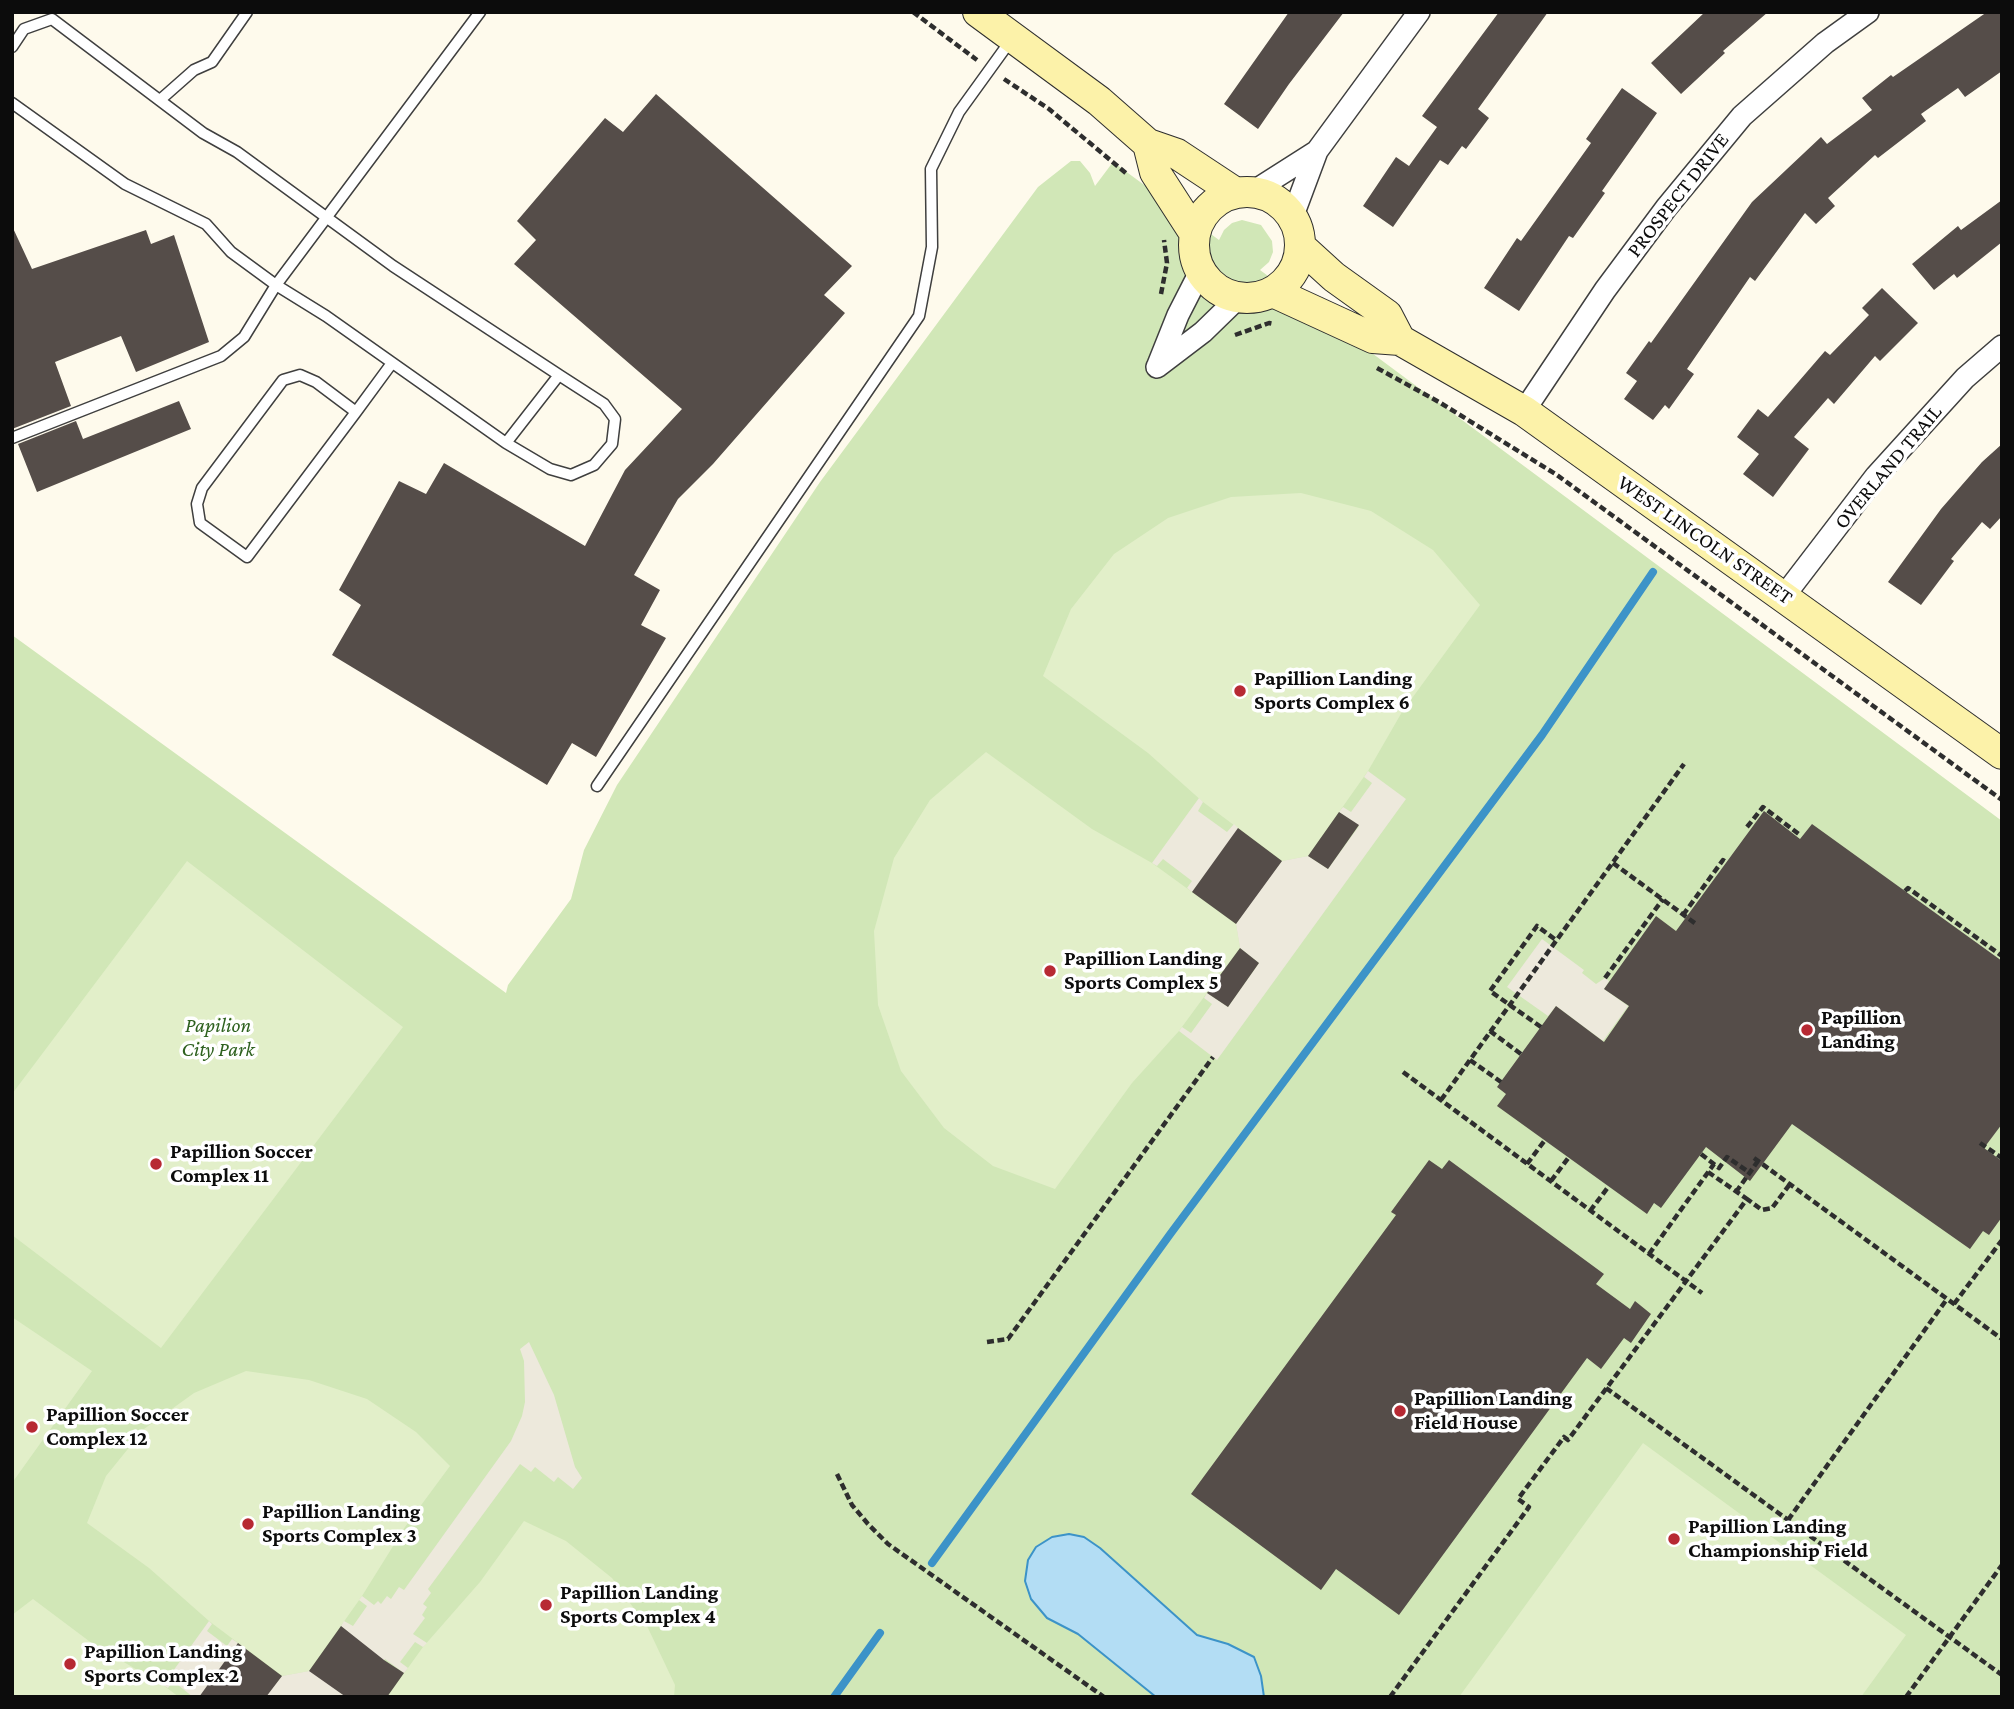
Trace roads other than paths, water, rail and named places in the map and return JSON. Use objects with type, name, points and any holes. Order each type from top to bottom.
[{"type":"street","points":[[978,12],[1099,101],[1148,144],[1177,153],[1244,193],[1266,196],[1279,204],[1292,218],[1297,227],[1300,246],[1294,271],[1273,292],[1259,297],[1230,295],[1217,289],[1201,270],[1194,249],[1195,234],[1201,219],[1210,207],[1222,198],[1244,193],[1317,150]]},
{"type":"street","points":[[1292,218],[1317,150],[1419,12]]},
{"type":"street","name":"PROSPECT DRIVE","points":[[1524,411],[1605,289],[1666,208],[1742,116],[1825,43],[1868,12]]},
{"type":"street","points":[[1148,144],[1155,172],[1195,234]]},
{"type":"street","name":"WEST LINCOLN STREET","points":[[1300,246],[1334,277],[1387,315],[1400,340]]},
{"type":"street","points":[[1201,270],[1178,315],[1157,367],[1203,332],[1239,297]]},
{"type":"street","name":"WEST LINCOLN STREET","points":[[1273,292],[1373,338],[1400,340],[1524,411],[2002,754]]},
{"type":"street","name":"OVERLAND TRAIL","points":[[1784,596],[1876,476],[1965,378],[2002,346]]},
{"type":"lane","points":[[160,100],[194,70],[212,62],[247,12]]},
{"type":"lane","points":[[12,438],[220,356],[243,337],[276,285],[480,12]]},
{"type":"lane","points":[[12,47],[24,29],[55,16],[203,133],[237,152],[393,266],[604,404],[615,419],[612,444],[594,466],[571,475],[550,469],[506,443],[326,316],[276,285],[232,252],[206,224],[125,184],[12,103]]},
{"type":"lane","points":[[597,786],[919,316],[932,247],[931,169],[959,112],[1013,37]]},
{"type":"lane","points":[[356,412],[316,382],[300,375],[283,380],[202,488],[197,504],[200,523],[247,557],[356,412],[392,363]]},
{"type":"lane","points":[[506,443],[559,374]]},
{"type":"water","points":[[1069,1534],[1084,1537],[1100,1548],[1197,1635],[1228,1644],[1254,1657],[1261,1676],[1264,1697],[1156,1697],[1078,1634],[1047,1618],[1031,1599],[1025,1581],[1028,1560],[1036,1547],[1052,1537]]},
{"type":"waterway","points":[[932,1563],[1171,1233],[1542,735],[1653,572]]},
{"type":"waterway","points":[[834,1697],[880,1633]]},
{"type":"place","name":"Papillion Landing Sports Complex 6","points":[[1240,691]]},
{"type":"place","name":"Papillion Landing Sports Complex 5","points":[[1050,971]]},
{"type":"place","name":"Papillion Landing","points":[[1807,1030]]},
{"type":"place","name":"Papillion Soccer Complex 11","points":[[156,1164]]},
{"type":"place","name":"Papillion Landing Field House","points":[[1400,1411]]},
{"type":"place","name":"Papillion Soccer Complex 12","points":[[32,1427]]},
{"type":"place","name":"Papillion Landing Sports Complex 3","points":[[248,1524]]},
{"type":"place","name":"Papillion Landing Championship Field","points":[[1674,1539]]},
{"type":"place","name":"Papillion Landing Sports Complex 4","points":[[546,1605]]},
{"type":"place","name":"Papillion Landing Sports Complex 2","points":[[70,1664]]},
{"type":"park label","name":"Papilion City Park","points":[[218,1038]]}]
